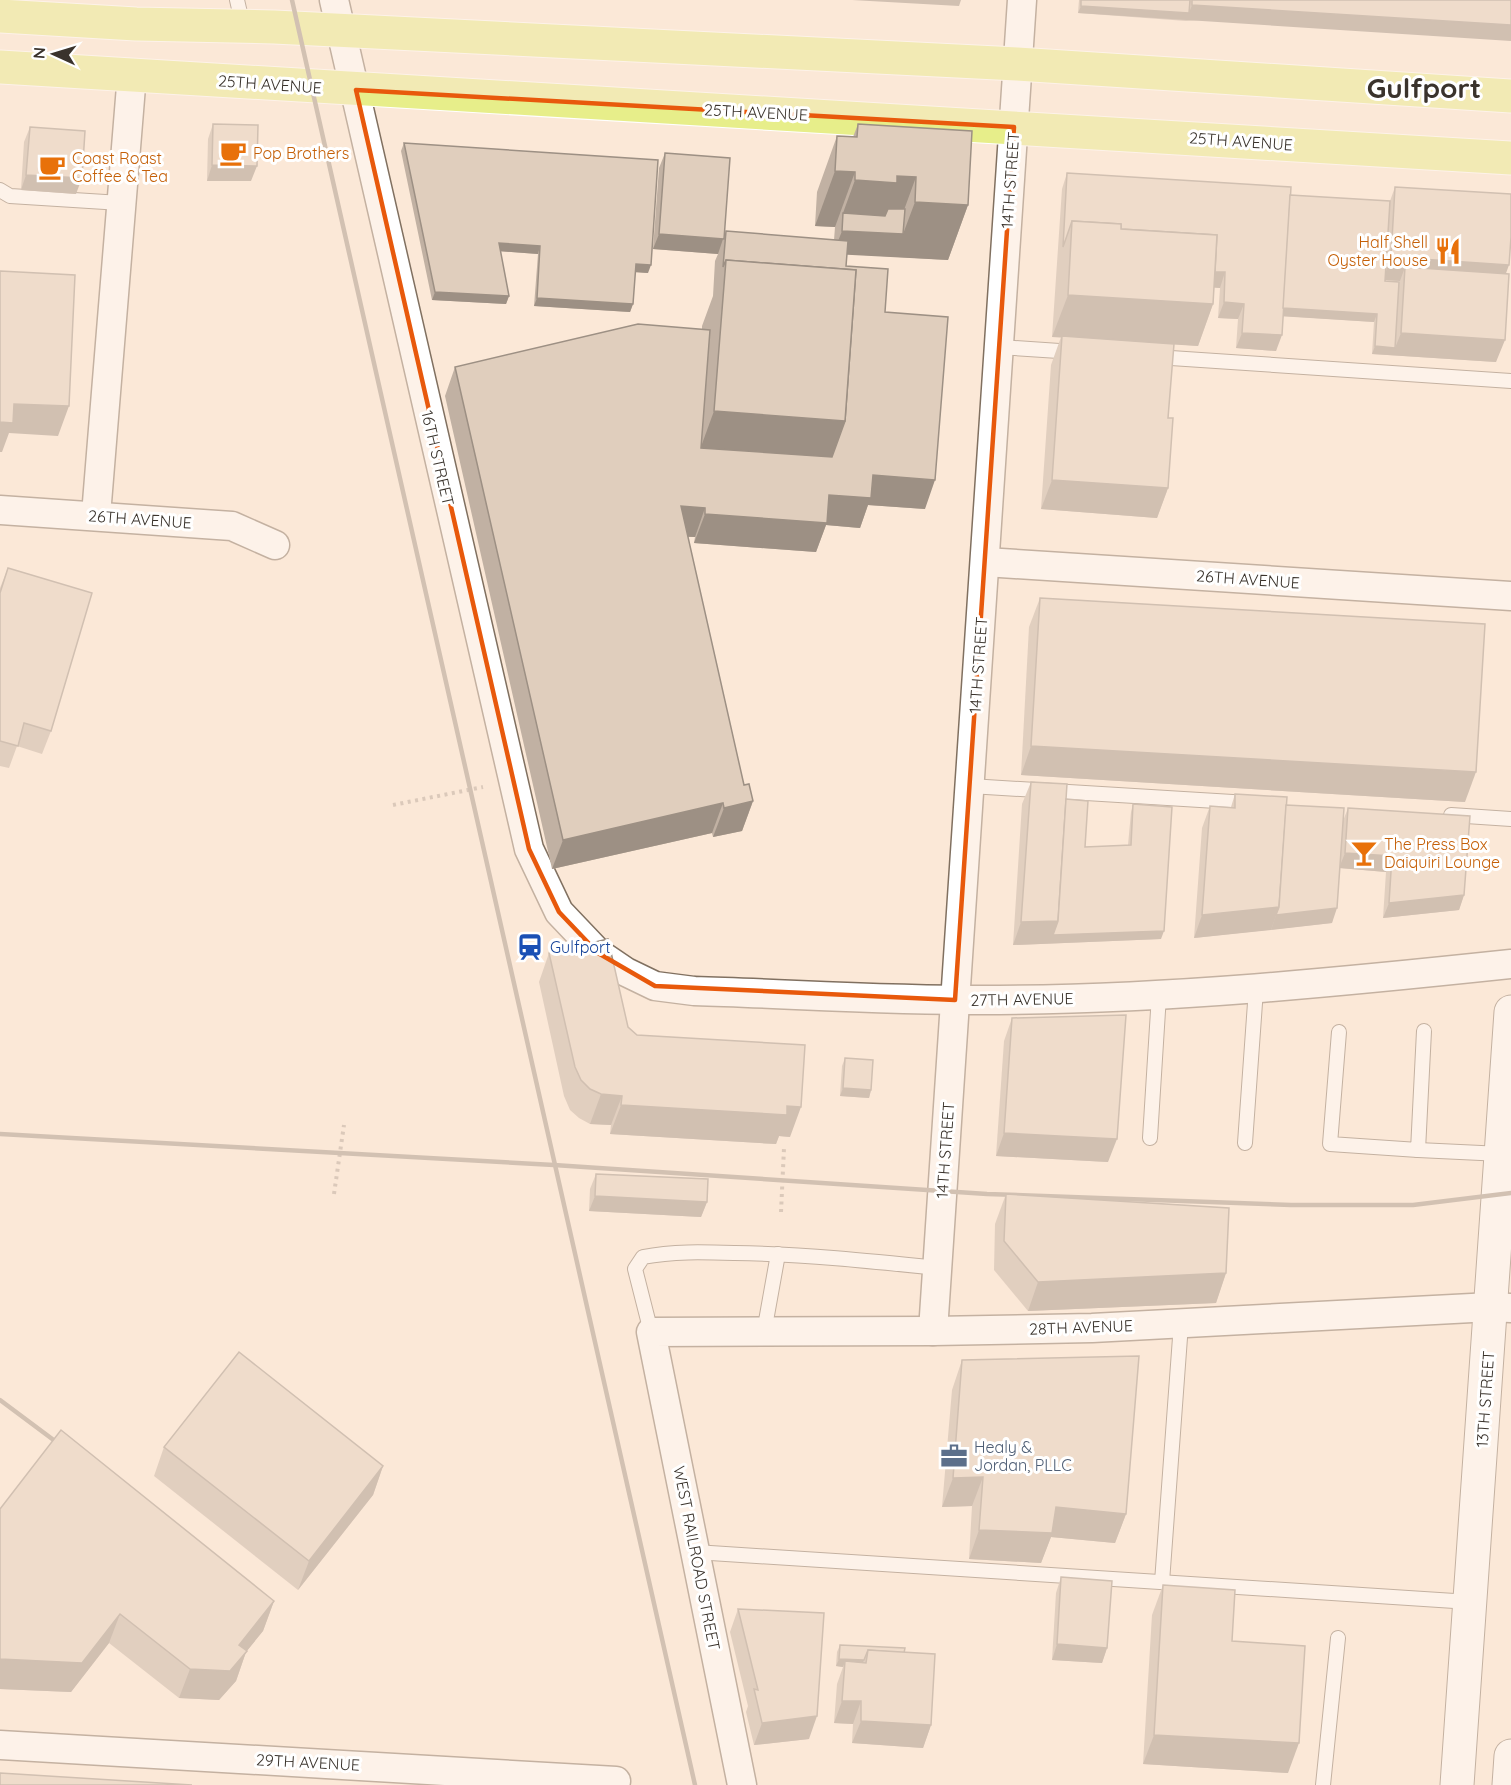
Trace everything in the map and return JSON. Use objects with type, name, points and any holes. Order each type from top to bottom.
[{"type":"main road","points":[[0,16],[136,24],[240,13],[337,15],[1017,64],[1511,96]]},
{"type":"main road","name":"25TH AVENUE","points":[[0,67],[1511,158]]},
{"type":"street","name":"14TH STREET","points":[[933,1331],[1022,0]]},
{"type":"street","name":"16TH STREET","points":[[337,15],[529,849],[559,912]]},
{"type":"street","points":[[96,515],[132,74]]},
{"type":"street","name":"26TH AVENUE","points":[[0,510],[232,526],[275,545]]},
{"type":"street","name":"26TH AVENUE","points":[[985,562],[1511,596]]},
{"type":"street","name":"27TH AVENUE","points":[[559,912],[598,953],[626,972],[655,986],[694,991],[955,1000],[1159,995],[1324,984],[1511,964]]},
{"type":"street","name":"13TH STREET","points":[[1457,1785],[1470,1602],[1501,1307],[1502,1154],[1511,1012]]},
{"type":"street","name":"28TH AVENUE","points":[[651,1332],[933,1331],[1180,1324],[1501,1307]]},
{"type":"street","name":"WEST RAILROAD STREET","points":[[651,1332],[742,1785]]},
{"type":"street","name":"29TH AVENUE","points":[[0,1745],[616,1780]]},
{"type":"lane","points":[[0,190],[10,196],[121,203]]},
{"type":"lane","points":[[999,347],[1092,353]]},
{"type":"lane","points":[[1137,356],[1511,381]]},
{"type":"lane","points":[[970,786],[1267,804]]},
{"type":"lane","points":[[1433,814],[1511,819]]},
{"type":"lane","points":[[1245,1143],[1256,989]]},
{"type":"lane","points":[[1150,1138],[1159,995]]},
{"type":"lane","points":[[1418,1150],[1424,1031]]},
{"type":"lane","points":[[1339,1032],[1330,1144],[1502,1154]]},
{"type":"lane","points":[[651,1332],[635,1269],[643,1257],[668,1252],[812,1255],[938,1268]]},
{"type":"lane","points":[[764,1332],[778,1254]]},
{"type":"lane","points":[[1162,1582],[1180,1324]]},
{"type":"lane","points":[[695,1552],[1470,1602]]},
{"type":"lane","points":[[1323,1785],[1338,1638]]},
{"type":"path","points":[[393,805],[513,780]]},
{"type":"path","points":[[334,1194],[344,1125]]},
{"type":"path","points":[[781,1212],[784,1148]]},
{"type":"highlighted area","points":[[356,90],[1014,127],[955,1000],[655,986],[598,953],[559,912],[529,849]]},
{"type":"building","points":[[1081,0],[1190,0],[1189,13],[1081,6]]},
{"type":"building","points":[[1192,0],[1511,0],[1511,25],[1192,5]]},
{"type":"building","points":[[213,124],[258,125],[257,166],[212,165]]},
{"type":"building","points":[[858,124],[972,131],[968,205],[915,202],[916,177],[897,176],[897,183],[855,180],[855,172],[835,171],[837,136],[857,137]]},
{"type":"building","points":[[30,127],[85,131],[82,178],[26,175]]},
{"type":"building","points":[[404,143],[658,160],[651,265],[636,264],[633,304],[537,298],[540,246],[499,243],[509,296],[435,292]]},
{"type":"building","points":[[665,153],[730,158],[724,239],[659,234]]},
{"type":"building","points":[[1067,173],[1291,187],[1282,335],[1242,333],[1244,304],[1224,302],[1225,272],[1215,272],[1217,235],[1121,229],[1121,224],[1072,221],[1063,247]]},
{"type":"building","points":[[1395,187],[1511,194],[1509,265],[1391,257]]},
{"type":"building","points":[[1290,195],[1390,201],[1385,281],[1399,282],[1395,348],[1375,346],[1377,314],[1283,308]]},
{"type":"building","points":[[888,209],[905,209],[903,234],[842,231],[843,213],[885,216]]},
{"type":"building","points":[[1072,221],[1121,224],[1121,229],[1217,235],[1213,304],[1068,295]]},
{"type":"building","points":[[726,231],[848,241],[846,266],[888,269],[885,312],[948,317],[935,480],[873,475],[871,498],[829,495],[827,523],[705,514],[705,508],[681,506],[744,785],[749,784],[753,801],[724,808],[723,803],[563,840],[455,367],[638,324],[710,330],[701,448],[832,457],[845,421],[856,270],[726,260],[723,267]]},
{"type":"building","points":[[726,260],[856,270],[845,421],[714,411]]},
{"type":"building","points":[[1405,267],[1509,274],[1505,340],[1401,333]]},
{"type":"building","points":[[0,271],[75,275],[69,406],[14,404],[13,423],[0,422]]},
{"type":"building","points":[[1062,336],[1174,344],[1168,418],[1173,418],[1168,488],[1052,480]]},
{"type":"building","points":[[8,568],[92,593],[51,731],[24,723],[18,746],[0,741],[0,593]]},
{"type":"building","points":[[1040,598],[1485,624],[1476,772],[1031,746]]},
{"type":"building","points":[[1031,782],[1067,784],[1058,921],[1021,922]]},
{"type":"building","points":[[1235,794],[1287,797],[1279,907],[1202,915],[1210,806],[1235,808]]},
{"type":"building","points":[[1066,799],[1088,801],[1085,847],[1131,845],[1133,804],[1172,807],[1164,931],[1053,935],[1058,921]]},
{"type":"building","points":[[1286,805],[1344,808],[1337,908],[1276,915],[1279,907]]},
{"type":"building","points":[[1348,808],[1470,816],[1464,895],[1389,903],[1392,856],[1345,853]]},
{"type":"building","points":[[608,939],[628,1027],[637,1035],[805,1045],[801,1107],[787,1106],[787,1115],[621,1105],[622,1096],[601,1094],[590,1089],[581,1080],[575,1067],[549,953]]},
{"type":"building","points":[[1126,1015],[1117,1139],[1004,1133],[1012,1018]]},
{"type":"building","points":[[845,1058],[873,1060],[871,1090],[843,1088]]},
{"type":"building","points":[[596,1174],[708,1179],[707,1202],[595,1196]]},
{"type":"building","points":[[1006,1194],[1229,1208],[1226,1273],[1038,1282],[1004,1241]]},
{"type":"building","points":[[239,1352],[383,1466],[309,1561],[164,1447]]},
{"type":"building","points":[[1139,1356],[1126,1514],[1056,1507],[1052,1533],[979,1530],[983,1477],[953,1478],[962,1360]]},
{"type":"building","points":[[61,1430],[274,1601],[239,1645],[247,1651],[230,1671],[190,1669],[120,1614],[82,1663],[0,1659],[0,1509]]},
{"type":"building","points":[[1061,1577],[1112,1581],[1107,1648],[1057,1644]]},
{"type":"building","points":[[1163,1585],[1235,1590],[1232,1641],[1305,1646],[1299,1743],[1154,1735]]},
{"type":"building","points":[[738,1609],[824,1613],[817,1716],[762,1723],[754,1689],[758,1690]]},
{"type":"building","points":[[840,1645],[905,1648],[904,1653],[868,1650],[864,1660],[839,1659]]},
{"type":"building","points":[[868,1650],[935,1654],[931,1725],[861,1721],[861,1701],[842,1701],[845,1661],[866,1663]]},
{"type":"building","points":[[0,1773],[192,1785],[0,1785]]},
{"type":"railway","points":[[292,0],[695,1785]]},
{"type":"railway","points":[[0,1134],[554,1165],[987,1194],[1291,1205],[1413,1205],[1511,1193]]},
{"type":"railway","points":[[0,1400],[67,1450]]},
{"type":"place","name":"Pop Brothers","points":[[233,153]]},
{"type":"place","name":"Coast Roast Coffee & Tea","points":[[52,167]]},
{"type":"place","name":"Half Shell Oyster House","points":[[1448,251]]},
{"type":"place","name":"The Press Box Daiquiri Lounge","points":[[1364,853]]},
{"type":"place","name":"Gulfport","points":[[530,947]]},
{"type":"place","name":"Healy & Jordan, PLLC","points":[[954,1456]]},
{"type":"district","name":"Gulfport","points":[[1424,87]]}]
